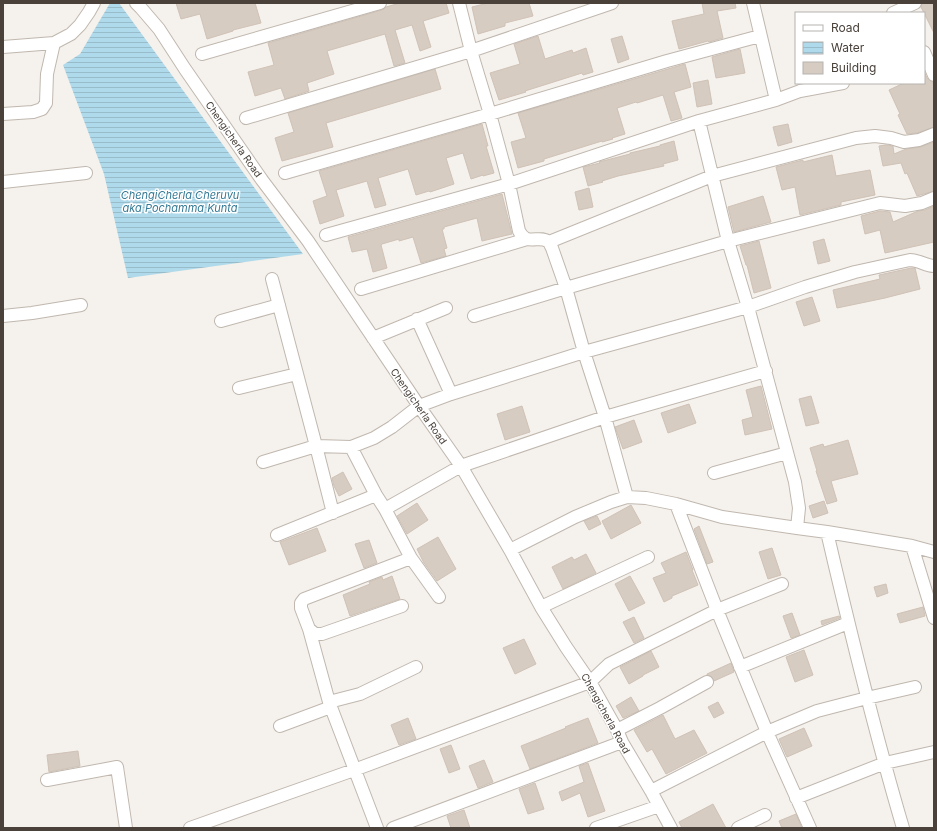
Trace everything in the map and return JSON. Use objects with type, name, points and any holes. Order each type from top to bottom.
[{"type":"street","points":[[3,47],[54,43],[76,30],[94,3]]},
{"type":"street","points":[[202,54],[380,3]]},
{"type":"street","points":[[459,3],[471,51],[509,184],[520,231],[522,236],[527,239]]},
{"type":"street","points":[[246,118],[471,51],[612,3]]},
{"type":"street","points":[[753,3],[776,100]]},
{"type":"street","name":"Chengicherla Road","points":[[142,5],[262,180],[308,241],[418,406],[461,466],[542,607],[566,647],[590,682],[671,828]]},
{"type":"street","points":[[896,12],[908,7]]},
{"type":"street","points":[[285,173],[667,61],[760,36]]},
{"type":"street","points":[[3,114],[33,112],[42,109],[46,103],[47,74],[54,43]]},
{"type":"street","points":[[925,55],[931,70]]},
{"type":"street","points":[[326,235],[509,184],[699,121],[776,100],[800,91],[838,84]]},
{"type":"street","points":[[699,121],[728,241],[766,371],[795,482],[799,508],[797,528]]},
{"type":"street","points":[[361,289],[527,239],[544,240],[549,242],[712,176],[856,138],[876,136],[904,142],[918,140],[934,134]]},
{"type":"street","points":[[3,182],[86,173]]},
{"type":"street","points":[[474,316],[728,241],[880,203],[905,206],[922,203],[934,198]]},
{"type":"street","points":[[549,242],[566,288],[584,352],[605,417],[627,497]]},
{"type":"street","points":[[263,462],[316,446],[351,447],[374,438],[386,431],[418,406],[451,394],[584,352],[748,307],[805,287],[855,272],[910,260],[916,260],[930,266],[934,266]]},
{"type":"street","points":[[272,279],[333,513]]},
{"type":"street","points":[[3,316],[81,305]]},
{"type":"street","points":[[221,321],[279,305]]},
{"type":"street","points":[[373,338],[446,308]]},
{"type":"street","points":[[417,319],[451,394]]},
{"type":"street","points":[[385,509],[461,466],[605,417],[766,371]]},
{"type":"street","points":[[239,388],[297,374]]},
{"type":"street","points":[[351,447],[411,558],[439,597]]},
{"type":"street","points":[[714,473],[787,453]]},
{"type":"street","points":[[277,535],[376,495]]},
{"type":"street","points":[[510,550],[575,517],[627,497],[646,498],[676,504],[722,518],[827,532],[912,546],[934,552]]},
{"type":"street","points":[[676,504],[740,667],[810,828]]},
{"type":"street","points":[[827,532],[867,698],[903,828]]},
{"type":"street","points":[[912,546],[934,618]]},
{"type":"street","points":[[542,607],[648,557]]},
{"type":"street","points":[[377,828],[330,705],[301,603],[304,599],[411,558]]},
{"type":"street","points":[[190,828],[354,770],[590,682],[610,664],[717,610],[782,584]]},
{"type":"street","points":[[309,628],[315,634],[322,634],[402,606]]},
{"type":"street","points":[[740,667],[848,623]]},
{"type":"street","points":[[280,726],[330,705],[340,698],[360,694],[416,667]]},
{"type":"street","points":[[617,730],[707,682]]},
{"type":"street","points":[[651,791],[767,732],[818,711],[915,687]]},
{"type":"street","points":[[393,828],[622,742]]},
{"type":"street","points":[[796,798],[885,763],[934,752]]},
{"type":"street","points":[[47,780],[117,767],[126,828]]},
{"type":"street","points":[[596,828],[659,806]]},
{"type":"street","points":[[738,828],[765,815]]},
{"type":"water","name":"ChengiCherla Cheruvu aka Pochamma Kunta","points":[[110,3],[119,3],[303,254],[128,278],[104,174],[63,65],[80,54]]},
{"type":"building","points":[[176,3],[255,3],[261,23],[233,30],[207,39],[200,14],[181,19]]},
{"type":"building","points":[[400,3],[446,3],[449,13],[423,21],[431,47],[420,51],[412,25],[395,30],[405,63],[394,66],[385,34],[327,51],[334,74],[307,83],[309,91],[285,99],[281,88],[255,96],[248,72],[274,65],[268,43],[382,10],[386,7]]},
{"type":"building","points":[[488,3],[529,3],[533,16],[505,23],[505,26],[478,34],[472,7]]},
{"type":"building","points":[[702,3],[735,3],[736,8],[717,11],[723,38],[679,49],[672,21],[704,14]]},
{"type":"building","points":[[922,3],[934,3],[934,33],[925,12],[921,7]]},
{"type":"building","points":[[538,36],[545,59],[572,50],[573,53],[586,48],[593,72],[583,75],[582,73],[499,100],[490,73],[520,64],[514,44]]},
{"type":"building","points":[[622,36],[629,59],[618,63],[611,39]]},
{"type":"building","points":[[740,49],[745,73],[716,78],[712,57]]},
{"type":"building","points":[[685,64],[691,87],[674,92],[682,118],[671,121],[663,95],[637,103],[636,102],[617,108],[625,134],[612,138],[613,139],[544,159],[544,161],[518,168],[511,142],[526,138],[518,113]]},
{"type":"building","points":[[435,69],[441,89],[326,123],[333,147],[282,161],[275,138],[294,132],[288,113]]},
{"type":"building","points":[[925,73],[927,78],[934,84],[934,127],[917,133],[907,134],[889,90],[902,84],[925,84]]},
{"type":"building","points":[[708,80],[712,104],[697,107],[693,83]]},
{"type":"building","points":[[482,124],[488,146],[486,146],[494,173],[471,179],[463,153],[446,158],[454,184],[430,192],[416,195],[408,169],[378,178],[386,205],[375,208],[367,181],[336,190],[344,216],[320,224],[313,201],[327,196],[319,171]]},
{"type":"building","points":[[788,124],[792,142],[778,146],[773,127]]},
{"type":"building","points":[[674,141],[678,160],[663,164],[664,166],[618,176],[588,186],[583,167]]},
{"type":"building","points":[[934,142],[934,191],[917,196],[901,163],[883,166],[879,146],[893,146],[894,154],[906,149],[920,147]]},
{"type":"building","points":[[832,155],[836,176],[870,170],[875,195],[841,202],[841,205],[800,215],[795,187],[782,190],[776,167]]},
{"type":"building","points":[[589,188],[593,207],[579,210],[575,192]]},
{"type":"building","points":[[502,194],[512,234],[482,241],[477,218],[444,227],[444,229],[442,229],[447,248],[444,249],[446,256],[421,263],[413,237],[399,241],[399,239],[381,245],[387,268],[373,272],[367,249],[352,252],[348,237]]},
{"type":"building","points":[[763,196],[771,222],[734,232],[728,207]]},
{"type":"building","points":[[934,206],[934,242],[885,253],[880,230],[865,234],[861,216],[880,211],[890,212],[893,222]]},
{"type":"building","points":[[824,239],[830,261],[818,264],[813,242]]},
{"type":"building","points":[[759,241],[771,288],[754,293],[747,265],[740,246]]},
{"type":"building","points":[[915,268],[920,289],[837,308],[833,290],[880,279],[879,275]]},
{"type":"building","points":[[812,297],[820,321],[804,326],[796,302]]},
{"type":"building","points":[[761,386],[772,429],[745,435],[742,420],[753,417],[746,390]]},
{"type":"building","points":[[811,396],[819,423],[806,426],[799,399]]},
{"type":"building","points":[[689,404],[696,423],[668,433],[661,413]]},
{"type":"building","points":[[522,406],[530,432],[505,440],[497,414]]},
{"type":"building","points":[[634,420],[642,442],[623,449],[615,427]]},
{"type":"building","points":[[848,440],[858,474],[831,481],[837,501],[827,504],[810,448],[823,444],[824,447]]},
{"type":"building","points":[[343,472],[352,489],[339,496],[332,478]]},
{"type":"building","points":[[824,501],[828,513],[813,518],[809,506]]},
{"type":"building","points":[[417,503],[428,520],[407,534],[397,516]]},
{"type":"building","points":[[631,505],[641,523],[611,539],[602,521]]},
{"type":"building","points":[[597,516],[601,524],[589,530],[584,521]]},
{"type":"building","points":[[699,526],[713,562],[707,564],[694,529]]},
{"type":"building","points":[[317,528],[326,551],[289,565],[280,542]]},
{"type":"building","points":[[438,537],[456,569],[437,581],[424,563],[417,549]]},
{"type":"building","points":[[369,540],[377,563],[364,568],[355,544]]},
{"type":"building","points":[[772,548],[781,575],[768,579],[759,552]]},
{"type":"building","points":[[686,552],[698,585],[672,596],[672,598],[664,602],[653,578],[666,573],[661,563]]},
{"type":"building","points":[[586,554],[596,573],[563,589],[552,567],[572,557],[574,560]]},
{"type":"building","points":[[392,576],[400,599],[350,616],[343,595],[370,584],[369,582],[382,577],[383,580]]},
{"type":"building","points":[[630,576],[645,603],[629,611],[615,584]]},
{"type":"building","points":[[886,584],[888,593],[877,597],[874,587]]},
{"type":"building","points":[[923,607],[925,616],[900,623],[897,614]]},
{"type":"building","points":[[792,613],[800,635],[791,638],[783,616]]},
{"type":"building","points":[[839,616],[840,618],[822,625],[821,621]]},
{"type":"building","points":[[634,617],[644,638],[634,643],[623,622]]},
{"type":"building","points":[[524,639],[536,664],[515,674],[503,648]]},
{"type":"building","points":[[804,650],[813,675],[795,682],[786,657]]},
{"type":"building","points":[[651,651],[659,667],[629,684],[620,667]]},
{"type":"building","points":[[731,663],[734,672],[714,681],[711,676],[707,675],[707,674]]},
{"type":"building","points":[[631,697],[639,711],[623,718],[616,706]]},
{"type":"building","points":[[718,702],[724,713],[714,718],[708,707]]},
{"type":"building","points":[[663,715],[675,739],[694,730],[707,753],[666,774],[652,749],[647,752],[634,730]]},
{"type":"building","points":[[408,718],[416,739],[399,745],[391,725]]},
{"type":"building","points":[[588,718],[598,743],[530,769],[521,746]]},
{"type":"building","points":[[804,728],[812,746],[787,757],[779,739]]},
{"type":"building","points":[[451,745],[460,769],[449,773],[440,749]]},
{"type":"building","points":[[78,751],[80,766],[49,772],[47,755]]},
{"type":"building","points":[[484,760],[493,782],[478,788],[469,766]]},
{"type":"building","points":[[588,763],[605,811],[588,817],[580,793],[562,801],[559,792],[584,782],[579,766]]},
{"type":"building","points":[[535,783],[544,809],[528,814],[519,789]]},
{"type":"building","points":[[713,804],[726,828],[682,828],[679,822]]},
{"type":"building","points":[[464,810],[470,828],[451,828],[447,816]]},
{"type":"building","points":[[796,814],[802,828],[782,828],[779,821]]}]
